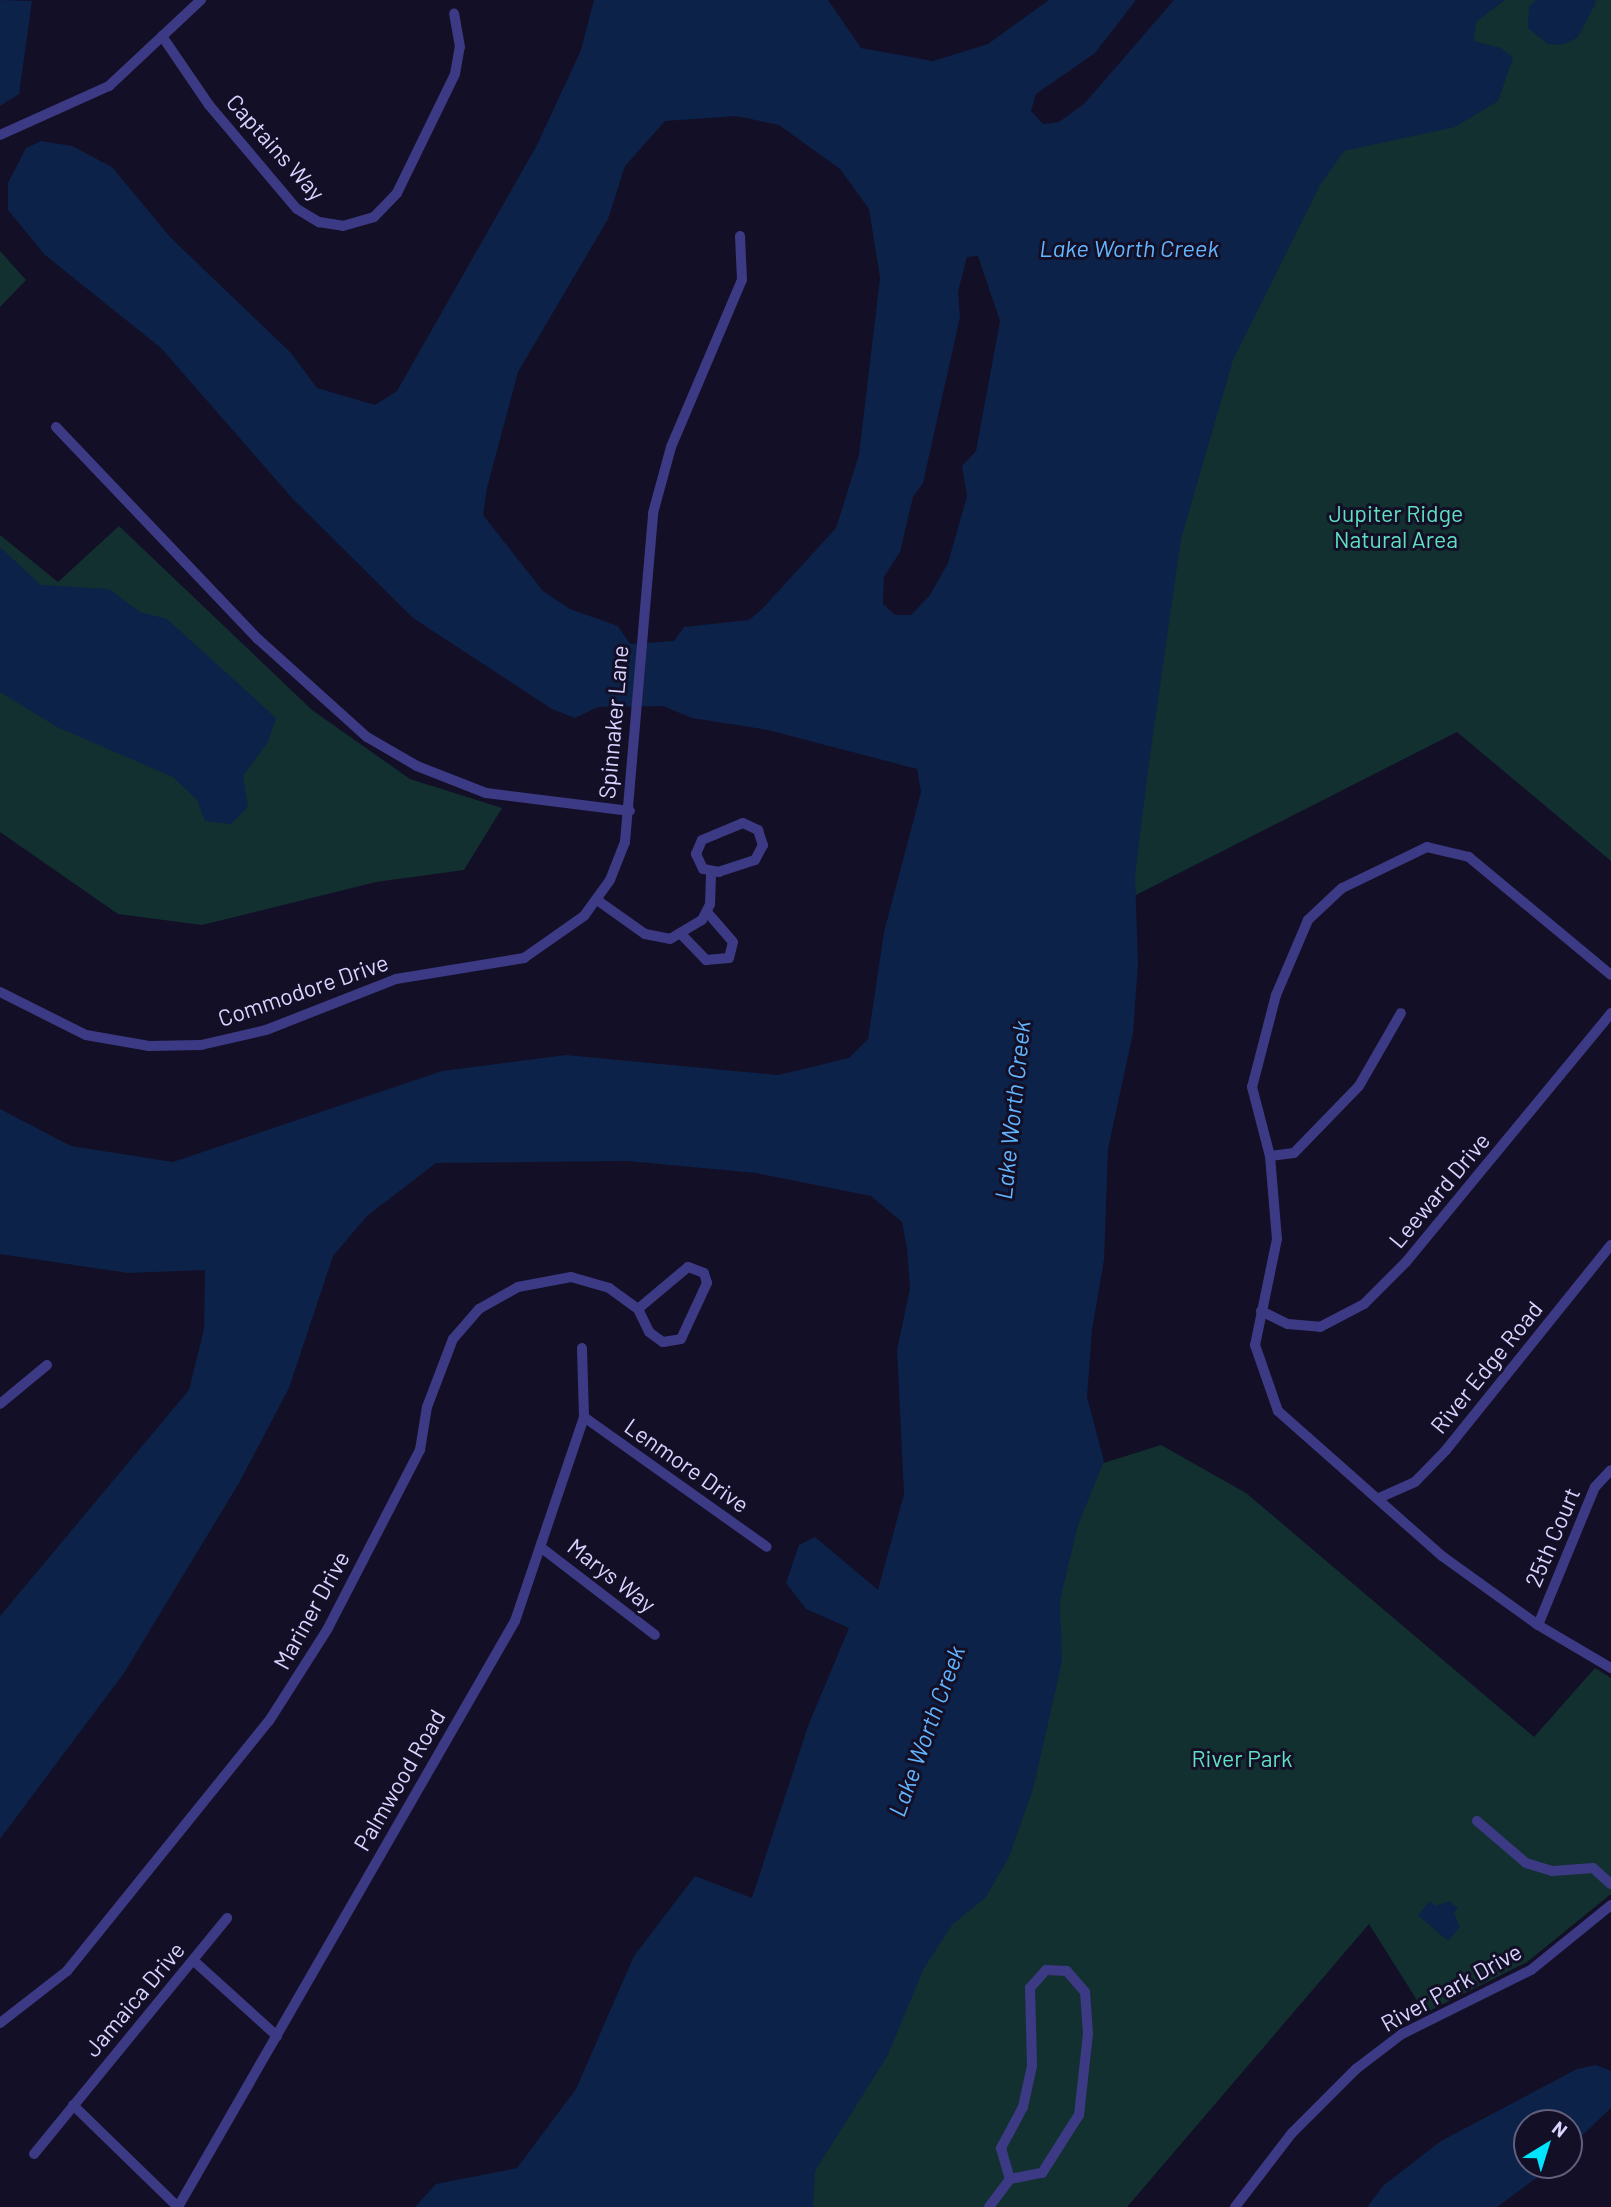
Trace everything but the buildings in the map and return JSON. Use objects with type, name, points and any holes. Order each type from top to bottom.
[{"type":"street","points":[[0,135],[85,101],[123,76],[201,0]]},
{"type":"street","name":"Captains Way","points":[[162,36],[209,105],[298,209],[319,222],[343,226],[374,217],[397,193],[455,74],[460,47],[454,14]]},
{"type":"street","name":"Spinnaker Lane","points":[[56,427],[258,639],[367,737],[417,766],[486,793],[629,811],[648,547],[661,480],[742,280],[740,236]]},
{"type":"street","name":"Commodore Drive","points":[[0,992],[86,1035],[149,1046],[201,1045],[266,1030],[396,979],[524,958],[566,933],[597,900],[617,865],[629,811]]},
{"type":"street","points":[[734,825],[758,830],[763,845],[755,860],[711,872],[698,862],[702,840],[734,825]]},
{"type":"street","points":[[1611,975],[1469,857],[1427,847],[1382,864],[1342,888],[1308,920],[1276,995],[1252,1087],[1270,1156],[1277,1239],[1255,1345],[1278,1411],[1442,1556],[1538,1625],[1611,1668]]},
{"type":"street","points":[[597,900],[645,934],[682,935],[707,912],[711,872]]},
{"type":"street","points":[[682,935],[706,960],[729,958],[733,942],[707,912]]},
{"type":"street","points":[[1270,1156],[1294,1153],[1359,1086],[1401,1013]]},
{"type":"street","name":"Leeward Drive","points":[[1261,1311],[1287,1324],[1320,1327],[1364,1304],[1406,1262],[1611,1013]]},
{"type":"street","name":"River Edge Road","points":[[1378,1498],[1415,1482],[1447,1450],[1611,1245]]},
{"type":"street","name":"Mariner Drive","points":[[0,2023],[67,1971],[277,1710],[327,1630],[420,1450],[427,1407],[453,1339],[479,1309],[517,1287],[571,1277],[609,1288],[638,1309],[649,1332],[663,1342],[681,1339],[694,1321],[707,1283],[704,1273],[688,1267],[638,1309]]},
{"type":"street","name":"Palmwood Road","points":[[178,2207],[514,1621],[543,1549],[584,1417],[582,1348]]},
{"type":"street","points":[[0,1404],[47,1365]]},
{"type":"street","name":"Lenmore Drive","points":[[584,1417],[767,1547]]},
{"type":"street","name":"25th Court","points":[[1538,1625],[1595,1487],[1611,1470]]},
{"type":"street","name":"Marys Way","points":[[543,1549],[655,1635]]},
{"type":"street","points":[[1477,1821],[1526,1863],[1553,1871],[1592,1868],[1611,1884]]},
{"type":"street","name":"River Park Drive","points":[[1235,2207],[1292,2133],[1356,2069],[1402,2034],[1531,1970],[1611,1905]]},
{"type":"street","name":"Jamaica Drive","points":[[34,2154],[194,1961],[227,1917]]},
{"type":"street","points":[[194,1961],[277,2036]]},
{"type":"street","points":[[989,2207],[1010,2179],[1042,2173],[1079,2115],[1088,2034],[1085,1992],[1068,1970],[1046,1970],[1030,1988],[1032,2067],[1023,2106],[1001,2148],[1010,2179]]},
{"type":"street","points":[[73,2105],[178,2207]]},
{"type":"green space","name":"Jupiter Ridge Natural Area","points":[[1442,0],[1611,0],[1611,861],[1457,732],[1126,900],[1186,476],[1288,203]]},
{"type":"green space","points":[[0,251],[26,280],[0,307]]},
{"type":"green space","points":[[119,526],[312,710],[410,779],[502,808],[464,870],[376,882],[202,925],[118,914],[0,832],[0,535],[58,582]]},
{"type":"green space","name":"River Park","points":[[1161,1445],[1246,1493],[1534,1737],[1595,1668],[1611,1678],[1611,1894],[1527,1962],[1425,2013],[1369,1924],[1127,2207],[810,2207],[812,2167],[1050,1615],[1091,1467]]},
{"type":"water","points":[[0,0],[32,1],[19,94],[0,106]]},
{"type":"water","name":"Lake Worth Creek","points":[[594,0],[828,0],[861,48],[933,61],[988,44],[1049,0],[1136,0],[1095,53],[1036,94],[1031,111],[1043,124],[1059,122],[1084,104],[1174,0],[1505,0],[1476,22],[1474,41],[1501,48],[1513,58],[1498,101],[1455,127],[1344,151],[1320,185],[1233,360],[1181,539],[1148,770],[1135,875],[1138,964],[1133,1033],[1108,1149],[1104,1260],[1092,1330],[1087,1397],[1104,1461],[1078,1525],[1060,1600],[1062,1662],[1033,1789],[1009,1857],[986,1897],[952,1925],[923,1970],[888,2055],[815,2171],[813,2207],[415,2207],[436,2184],[517,2168],[576,2089],[634,1956],[695,1876],[752,1898],[808,1726],[849,1628],[806,1609],[786,1583],[799,1545],[815,1537],[878,1590],[904,1494],[897,1350],[910,1288],[907,1248],[902,1222],[871,1196],[756,1173],[628,1161],[436,1163],[367,1216],[333,1256],[289,1388],[239,1483],[124,1673],[0,1839],[0,1616],[189,1390],[204,1329],[205,1270],[128,1273],[0,1254],[0,1109],[71,1146],[173,1162],[442,1071],[566,1055],[778,1075],[849,1058],[868,1039],[884,932],[921,792],[917,769],[768,730],[692,718],[663,706],[598,707],[575,718],[552,709],[413,618],[292,498],[161,348],[45,255],[8,210],[8,183],[26,148],[41,141],[72,146],[112,167],[170,237],[291,353],[317,388],[375,405],[397,391],[537,145],[581,50]],"holes":[[[736,116],[779,125],[840,169],[869,209],[880,278],[859,455],[836,528],[749,620],[684,627],[674,641],[630,644],[618,626],[570,609],[543,591],[483,515],[487,488],[518,372],[608,219],[625,166],[665,121]],[[978,256],[1000,321],[976,451],[962,466],[967,496],[948,563],[930,595],[911,615],[895,615],[883,604],[884,577],[900,552],[913,497],[923,483],[960,317],[958,292],[967,257]]]},
{"type":"water","points":[[1536,0],[1595,0],[1596,3],[1577,38],[1561,45],[1548,44],[1528,28],[1529,6]]},
{"type":"water","points":[[0,547],[41,585],[109,589],[140,612],[167,619],[276,718],[268,742],[243,776],[248,807],[231,824],[205,821],[197,800],[173,777],[57,727],[0,692]]},
{"type":"water","points":[[1430,1901],[1436,1906],[1449,1901],[1458,1908],[1454,1913],[1460,1927],[1448,1941],[1418,1915]]},
{"type":"water","points":[[1596,2065],[1611,2071],[1611,2108],[1583,2135],[1583,2109],[1513,2109],[1513,2179],[1535,2179],[1497,2207],[1367,2207],[1384,2185],[1441,2141],[1577,2069]]}]
